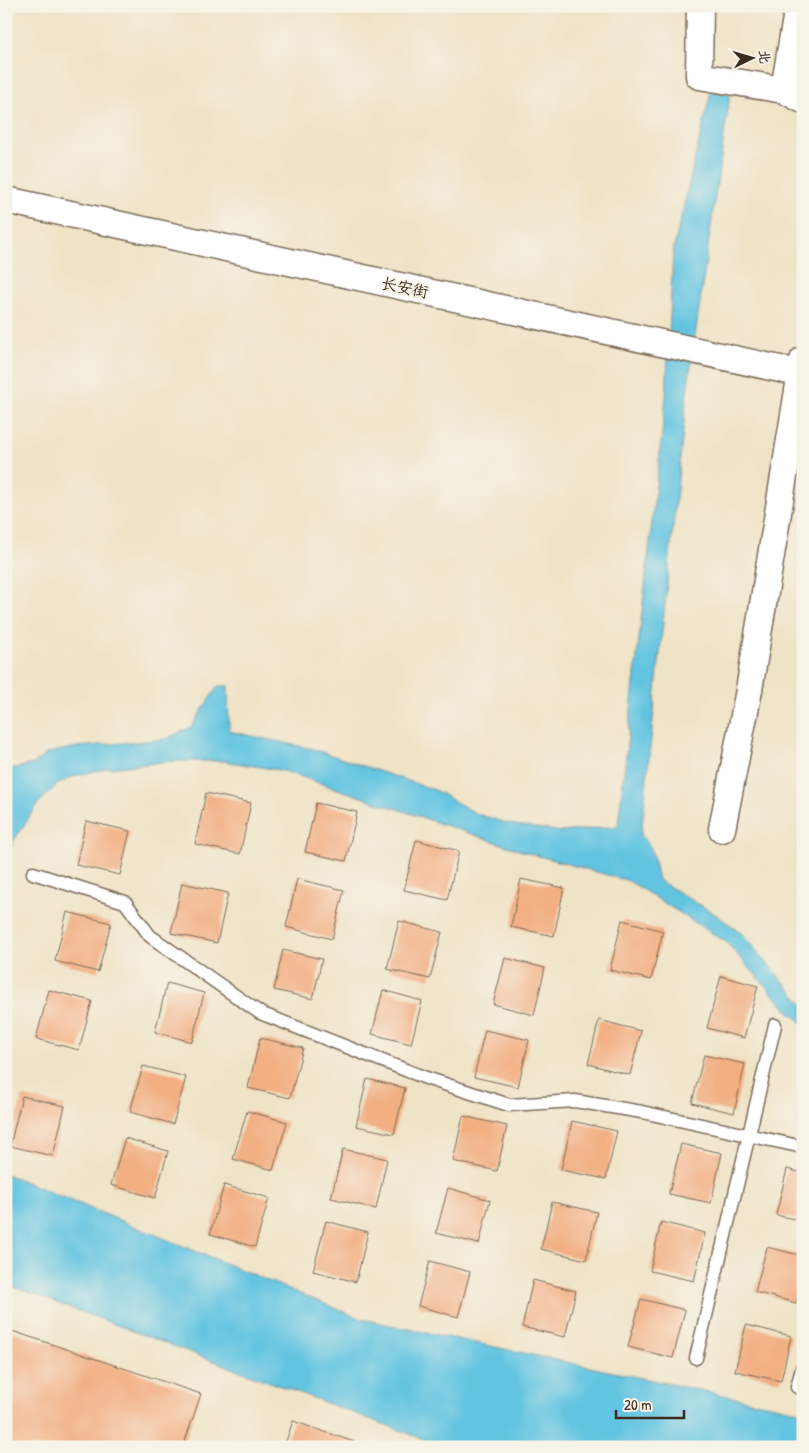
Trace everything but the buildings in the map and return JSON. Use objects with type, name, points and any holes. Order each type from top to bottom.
[{"type":"street","points":[[700,6],[699,76],[794,95],[798,6]]},
{"type":"street","name":"长安街","points":[[6,200],[802,369]]},
{"type":"street","points":[[722,829],[749,690],[802,369]]},
{"type":"lane","points":[[33,874],[125,902],[150,936],[260,1013],[426,1078],[509,1105],[575,1101],[642,1112],[803,1147]]},
{"type":"lane","points":[[696,1358],[776,1025]]},
{"type":"lane","points":[[797,1387],[803,1365]]},
{"type":"water","points":[[711,91],[730,94],[687,392],[641,835],[651,848],[658,880],[712,912],[739,931],[803,1004],[803,1023],[790,1013],[726,942],[629,881],[525,852],[284,771],[224,761],[172,761],[109,768],[74,776],[57,785],[37,805],[13,842],[6,864],[6,770],[34,764],[47,753],[77,747],[166,739],[191,727],[218,686],[228,686],[229,731],[313,749],[435,790],[477,814],[510,824],[562,832],[618,826],[666,397],[673,251]]},
{"type":"water","points":[[6,1174],[362,1319],[803,1412],[803,1447],[445,1447],[6,1284]]}]
